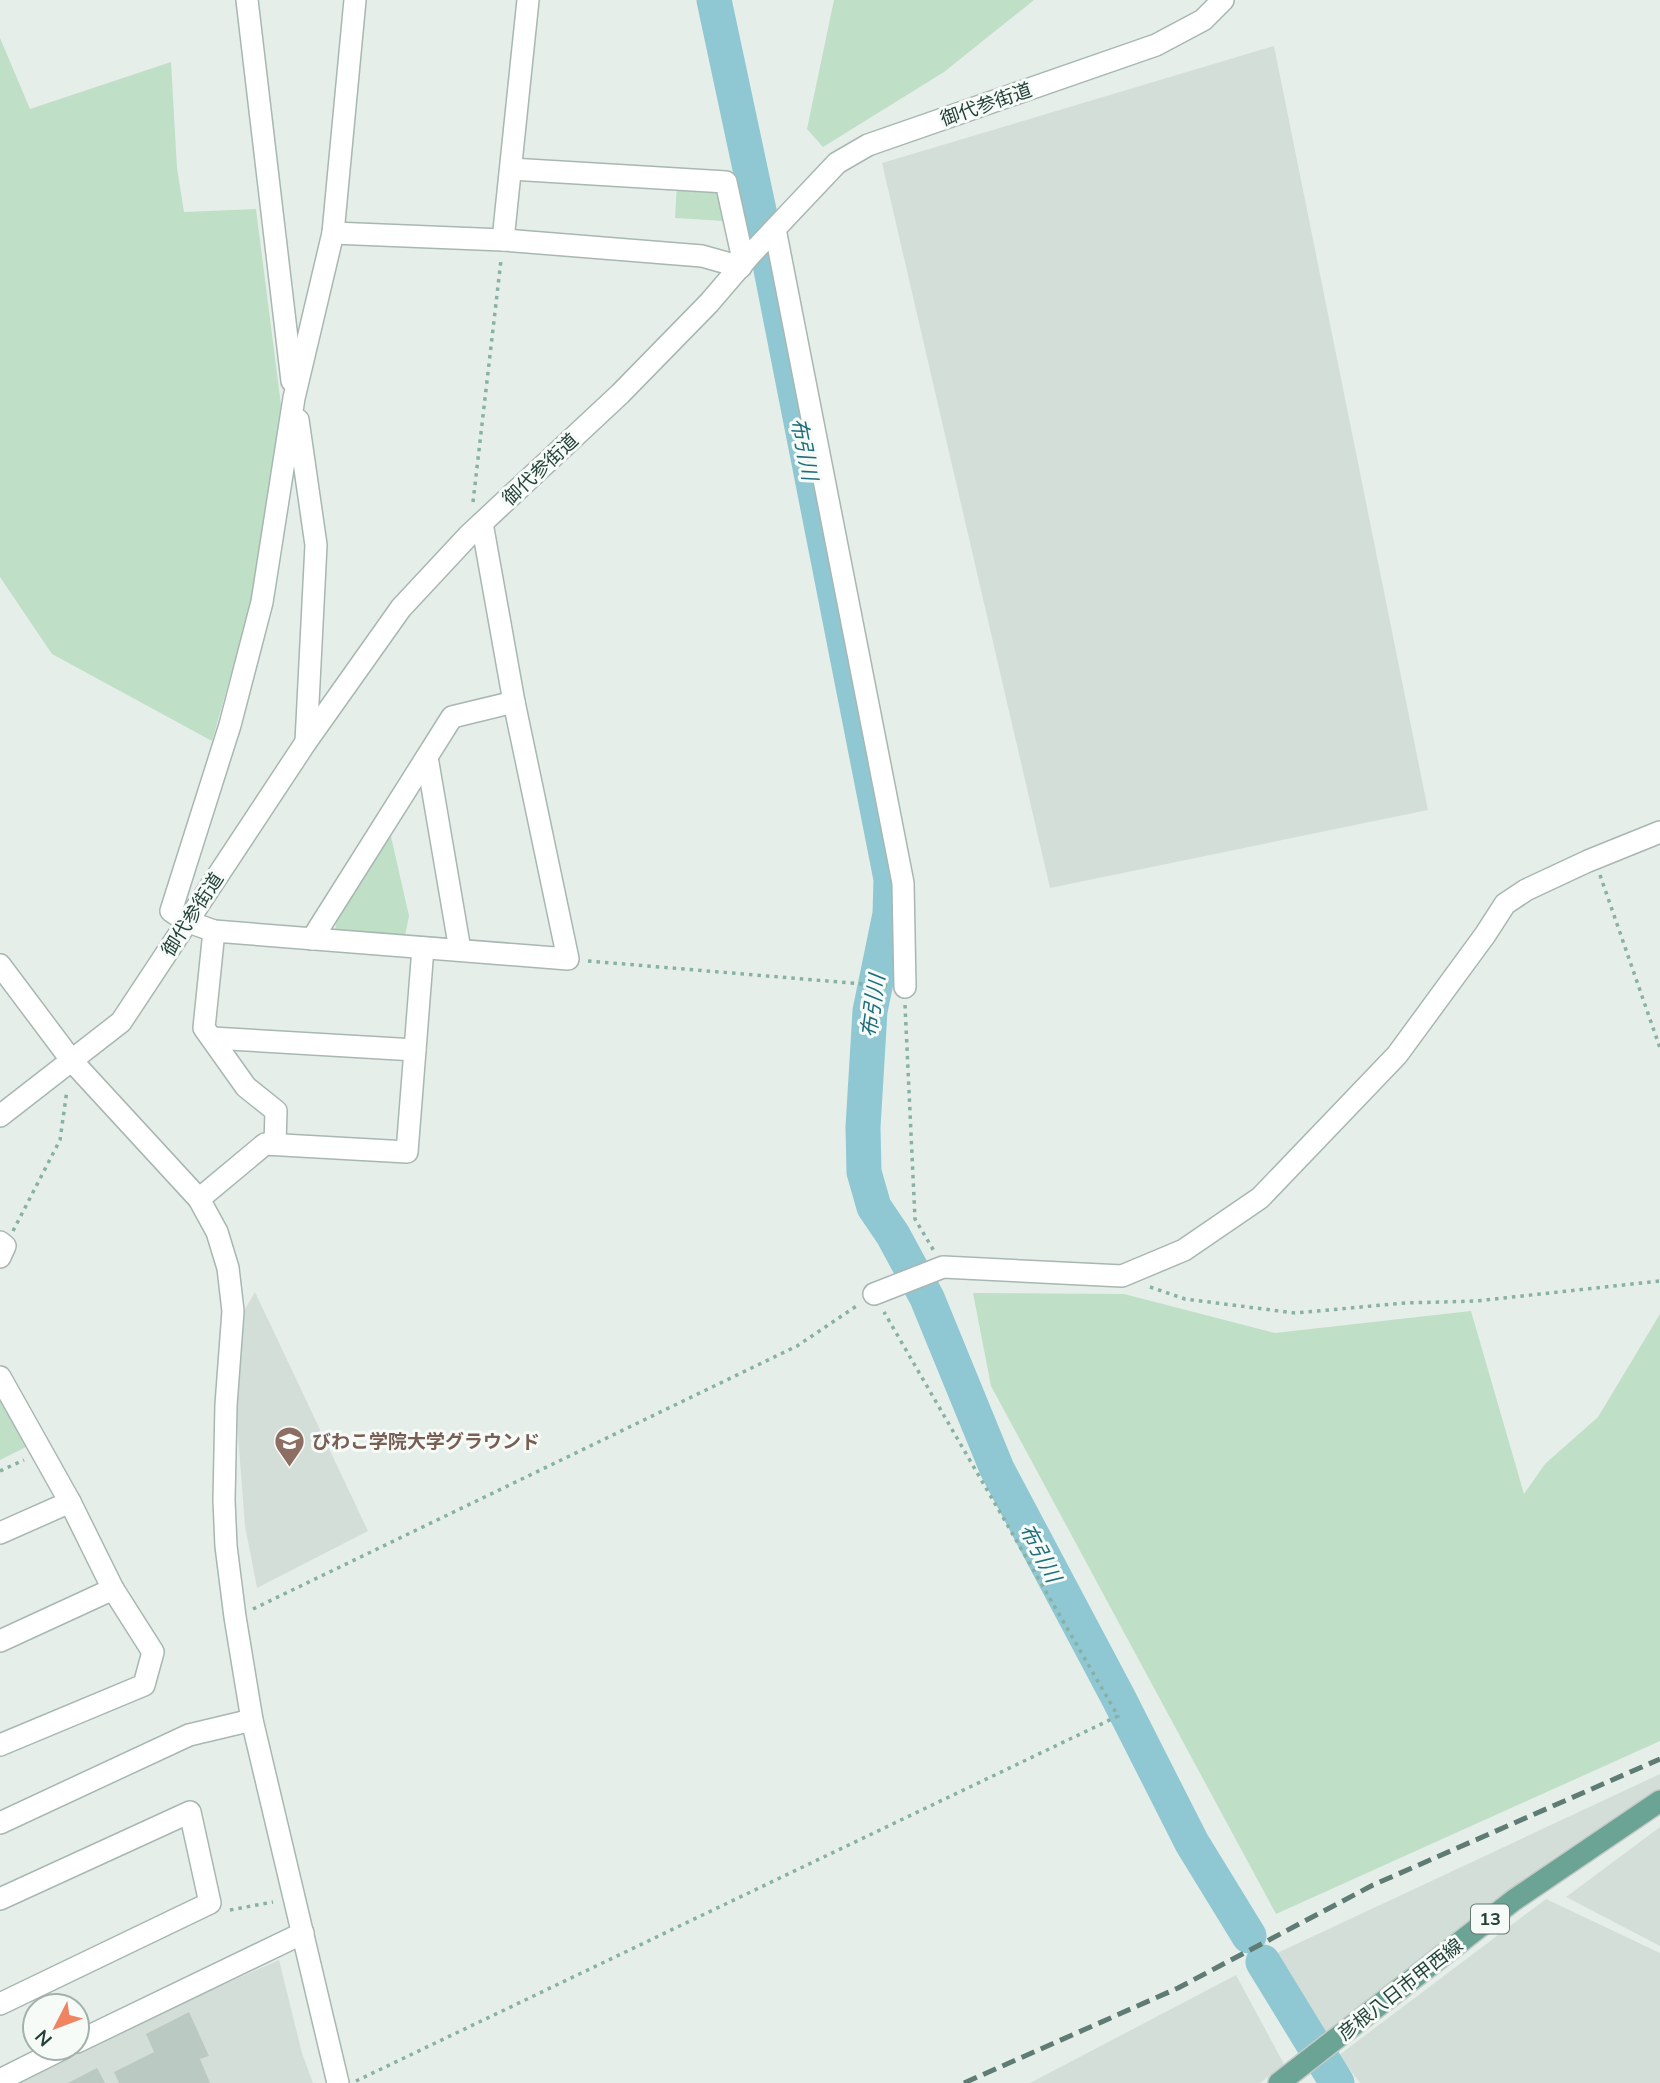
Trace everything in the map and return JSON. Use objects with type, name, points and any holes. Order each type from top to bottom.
[{"type":"main road","name":"彦根八日市甲西線","points":[[1294,2076],[1327,2045],[1514,1900],[1660,1801]]},
{"type":"street","points":[[247,0],[294,398],[316,545],[306,742]]},
{"type":"street","points":[[355,0],[333,233],[294,398],[262,602],[230,725],[171,911],[186,921],[214,931],[568,959],[476,529]]},
{"type":"street","points":[[503,240],[528,0]]},
{"type":"street","name":"御代参街道","points":[[0,1116],[121,1022],[306,742],[401,608],[476,529],[620,394],[709,303],[837,163],[868,145],[1156,45],[1203,20],[1223,0]]},
{"type":"street","points":[[512,169],[726,182],[742,255],[746,261]]},
{"type":"street","points":[[333,233],[503,240],[746,261]]},
{"type":"street","points":[[771,233],[903,883],[905,987]]},
{"type":"street","points":[[312,939],[452,717],[514,702]]},
{"type":"street","points":[[427,757],[460,950]]},
{"type":"street","points":[[874,1294],[939,1269],[1122,1276],[1184,1250],[1260,1198],[1397,1055],[1505,904],[1526,890],[1660,832]]},
{"type":"street","points":[[214,931],[204,1028],[246,1087],[276,1111],[275,1144]]},
{"type":"street","points":[[199,1199],[265,1144],[407,1152],[423,947]]},
{"type":"street","points":[[0,965],[72,1061],[199,1199],[217,1233],[228,1268],[233,1311],[226,1405],[224,1500],[226,1546],[235,1617],[252,1720],[338,2083]]},
{"type":"street","points":[[212,1038],[415,1050]]},
{"type":"street","points":[[0,1377],[70,1502],[113,1589],[153,1652],[144,1685],[0,1745]]},
{"type":"street","points":[[0,1533],[70,1502]]},
{"type":"street","points":[[0,1641],[113,1589]]},
{"type":"street","points":[[0,1823],[189,1735],[252,1720]]},
{"type":"street","points":[[0,2004],[210,1903],[190,1812],[1,1895]]},
{"type":"street","points":[[91,2035],[303,1933]]},
{"type":"street","points":[[0,2080],[36,2062]]},
{"type":"path","points":[[476,529],[503,240]]},
{"type":"path","points":[[1595,859],[1660,1048]]},
{"type":"path","points":[[568,959],[905,987],[915,1219],[939,1269]]},
{"type":"path","points":[[2,1248],[60,1140],[67,1090]]},
{"type":"path","points":[[1122,1276],[1185,1299],[1295,1313],[1405,1303],[1476,1301],[1660,1281]]},
{"type":"path","points":[[235,1617],[797,1346],[874,1294],[1118,1716],[351,2083]]},
{"type":"path","points":[[0,1471],[42,1452]]},
{"type":"path","points":[[230,1910],[273,1902]]},
{"type":"shaded area","points":[[1274,46],[1428,810],[1050,888],[882,163]]},
{"type":"shaded area","name":"びわこ学院大学グラウンド","points":[[255,1292],[368,1531],[257,1588],[245,1526],[236,1409],[245,1309]]},
{"type":"shaded area","points":[[1660,1774],[1660,1795],[1322,2037],[1273,1955]]},
{"type":"shaded area","points":[[1660,1827],[1660,1946],[1566,1897]]},
{"type":"shaded area","points":[[1546,1899],[1660,1953],[1660,2083],[1360,2083],[1339,2055]]},
{"type":"shaded area","points":[[279,1960],[302,2053],[313,2083],[0,2083],[48,2062],[91,2062],[91,2043]]},
{"type":"shaded area","points":[[1236,1975],[1284,2064],[1260,2083],[1030,2083]]},
{"type":"green space","points":[[834,0],[1034,0],[944,72],[823,147],[807,129]]},
{"type":"green space","points":[[0,38],[30,109],[171,62],[177,168],[184,212],[256,209],[281,405],[253,597],[212,741],[52,654],[0,577]]},
{"type":"green space","points":[[677,183],[709,186],[719,194],[723,221],[675,218]]},
{"type":"green space","points":[[390,832],[409,916],[405,936],[335,932],[337,916]]},
{"type":"green space","points":[[973,1293],[1124,1294],[1275,1333],[1471,1311],[1524,1494],[1545,1464],[1598,1417],[1660,1314],[1660,1741],[1276,1914],[991,1386]]},
{"type":"green space","points":[[0,1377],[36,1442],[0,1460]]},
{"type":"building","points":[[189,2012],[209,2056],[200,2059],[210,2083],[119,2083],[114,2072],[154,2052],[146,2034]]},
{"type":"building","points":[[97,2068],[105,2083],[68,2083]]},
{"type":"waterway","name":"布引川","points":[[714,0],[764,234],[891,879],[890,914],[870,1011],[863,1127],[864,1172],[874,1207],[893,1235],[927,1298],[997,1469],[1192,1843],[1249,1936]]},
{"type":"waterway","name":"布引川","points":[[1263,1962],[1337,2083]]},
{"type":"railway","points":[[964,2083],[1178,1988],[1373,1885],[1660,1759]]},
{"type":"place","name":"びわこ学院大学グラウンド","points":[[289,1468]]}]
